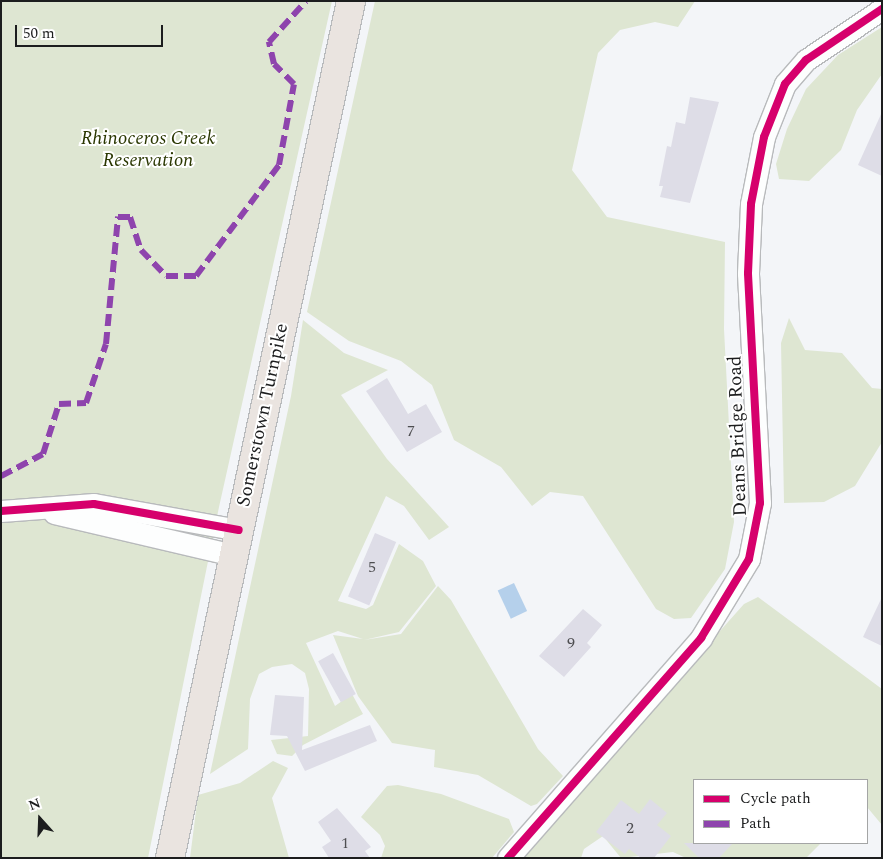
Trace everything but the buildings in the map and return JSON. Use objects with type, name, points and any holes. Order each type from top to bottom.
[{"type":"main road","name":"Somerstown Turnpike","points":[[170,858],[351,1]]},
{"type":"street","name":"Deans Bridge Road","points":[[508,858],[701,638],[749,560],[760,503],[748,265],[751,204],[764,137],[785,84],[806,60],[882,9]]},
{"type":"street","points":[[1,511],[25,507],[236,542]]},
{"type":"green space","name":"Rhinoceros Creek Reservation","points":[[1,1],[332,1],[219,507],[148,858],[1,858]]},
{"type":"green space","points":[[375,1],[695,1],[678,27],[655,22],[620,30],[598,53],[572,170],[607,217],[725,242],[724,329],[734,522],[725,569],[691,618],[674,619],[656,609],[583,496],[550,492],[532,506],[501,467],[454,440],[432,385],[401,361],[349,341],[307,312]]},
{"type":"green space","points":[[882,27],[882,74],[857,110],[841,150],[809,181],[779,179],[776,164],[787,129],[806,89],[838,55]]},
{"type":"green space","points":[[789,318],[805,350],[842,353],[872,388],[882,389],[882,442],[855,486],[824,502],[784,503],[781,343]]},
{"type":"green space","points":[[303,320],[344,353],[388,370],[341,395],[387,459],[449,527],[429,540],[404,506],[386,496],[338,601],[366,609],[373,605],[399,544],[423,561],[436,586],[399,632],[364,640],[401,634],[438,586],[451,600],[538,749],[563,776],[537,804],[531,806],[478,775],[434,767],[435,750],[392,743],[358,696],[333,635],[363,639],[338,631],[306,643],[335,706],[352,694],[363,714],[303,745],[292,756],[277,754],[271,740],[308,736],[309,689],[305,673],[292,664],[272,667],[259,674],[250,699],[248,749],[210,774],[291,396]]},
{"type":"green space","points":[[758,597],[882,689],[882,825],[868,808],[868,779],[693,779],[693,844],[820,844],[806,858],[686,858],[673,852],[621,858],[603,836],[584,849],[581,858],[518,858],[744,604]]},
{"type":"green space","points":[[273,761],[288,768],[272,798],[289,858],[190,858],[198,795],[240,783]]},
{"type":"green space","points":[[398,785],[441,794],[509,819],[514,832],[492,858],[381,858],[385,846],[380,835],[361,817],[387,786]]},
{"type":"water","points":[[514,583],[527,611],[511,619],[498,591]]},
{"type":"marked path","points":[[1,476],[43,454],[59,404],[86,403],[106,344],[118,217],[130,217],[141,250],[166,276],[196,276],[279,165],[294,84],[274,64],[269,42],[306,1]]},
{"type":"cycle path","points":[[508,858],[701,638],[749,559],[760,503],[748,273],[751,204],[764,137],[785,84],[806,60],[882,9]]},
{"type":"cycle path","points":[[1,511],[94,504],[239,530]]}]
